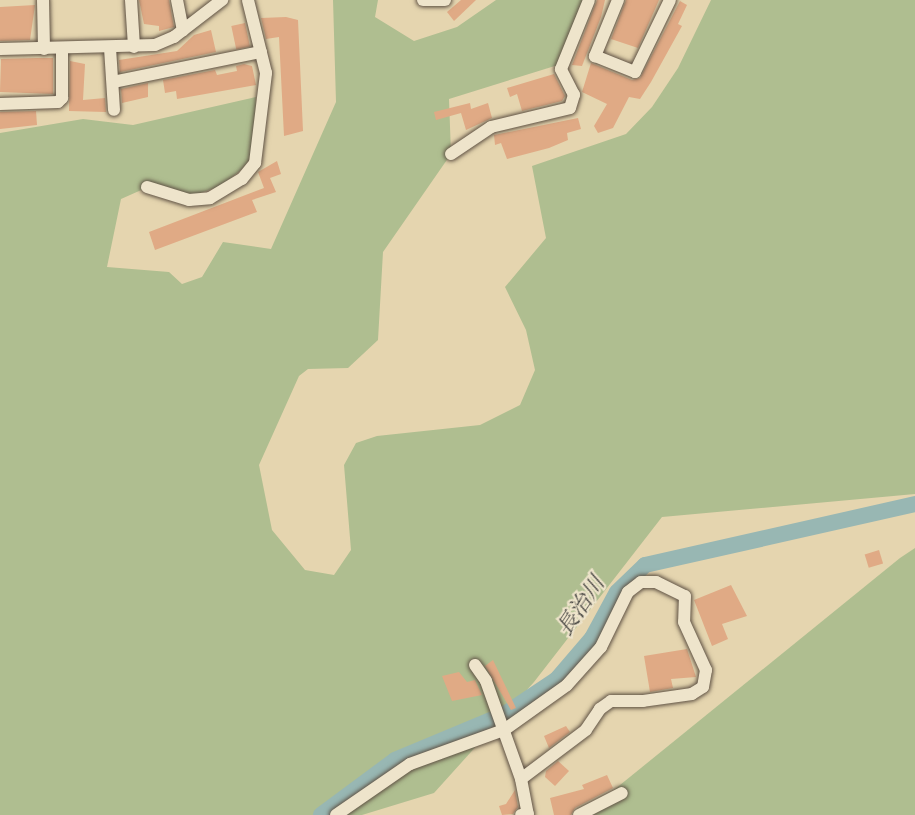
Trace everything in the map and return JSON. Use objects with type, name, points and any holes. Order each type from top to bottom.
[{"type":"street","points":[[43,0],[44,49]]},
{"type":"street","points":[[131,0],[134,47]]},
{"type":"street","points":[[177,0],[183,30]]},
{"type":"street","points":[[147,187],[189,200],[210,198],[242,179],[255,163],[260,142],[266,73],[248,0]]},
{"type":"street","points":[[423,0],[445,0]]},
{"type":"street","points":[[451,154],[491,127],[570,108],[574,95],[561,69],[589,0]]},
{"type":"street","points":[[618,0],[595,56],[635,72],[670,0]]},
{"type":"street","points":[[0,50],[155,45],[183,30],[217,2]]},
{"type":"street","points":[[111,48],[114,110]]},
{"type":"street","points":[[0,104],[58,102],[62,98],[62,49]]},
{"type":"street","points":[[112,82],[261,52]]},
{"type":"street","points":[[336,815],[410,764],[504,730],[584,667],[600,647],[628,592],[641,582],[656,582],[685,596],[684,622],[706,670],[703,687],[663,698],[611,701],[586,730],[522,779]]},
{"type":"street","points":[[475,665],[495,708],[522,779],[526,815]]},
{"type":"street","points":[[579,815],[622,793]]},
{"type":"green space","points":[[333,0],[378,0],[375,17],[414,41],[457,27],[496,0],[584,0],[558,65],[449,99],[451,154],[383,252],[378,340],[348,368],[308,369],[299,376],[259,465],[272,530],[305,570],[334,575],[351,550],[344,465],[356,443],[377,436],[480,425],[520,405],[535,370],[526,330],[505,287],[546,238],[532,166],[626,134],[652,107],[678,68],[711,0],[915,0],[915,494],[662,517],[534,682],[434,793],[362,815],[0,815],[0,133],[83,119],[133,125],[256,97],[254,154],[242,169],[221,186],[194,195],[148,187],[121,199],[107,267],[169,272],[182,284],[202,277],[223,242],[271,249],[336,102]]},
{"type":"green space","points":[[915,548],[915,815],[583,815],[900,558]]},
{"type":"building","points":[[139,0],[169,0],[174,27],[159,31],[159,26],[144,24]]},
{"type":"building","points":[[461,0],[476,0],[454,21],[447,12]]},
{"type":"building","points":[[597,0],[605,0],[601,17],[582,66],[572,65]]},
{"type":"building","points":[[626,0],[659,0],[638,48],[611,39]]},
{"type":"building","points":[[680,1],[687,5],[678,24],[682,26],[651,82],[640,99],[629,97],[613,128],[598,133],[594,126],[607,104],[582,92],[591,63],[632,80],[640,78]]},
{"type":"building","points":[[35,5],[30,40],[0,41],[0,7]]},
{"type":"building","points":[[286,17],[298,20],[303,131],[284,136],[279,37],[266,39],[261,18]]},
{"type":"building","points":[[245,23],[250,46],[236,49],[231,26]]},
{"type":"building","points":[[211,30],[216,52],[120,72],[119,60],[177,51],[194,35]]},
{"type":"building","points":[[53,58],[53,94],[0,92],[1,59]]},
{"type":"building","points":[[70,61],[85,64],[83,100],[105,98],[106,112],[69,111]]},
{"type":"building","points":[[244,64],[252,66],[256,85],[177,99],[176,91],[165,93],[163,80],[215,70],[217,75],[237,71],[236,66]]},
{"type":"building","points":[[554,74],[565,96],[562,101],[522,111],[517,94],[510,97],[507,88]]},
{"type":"building","points":[[148,83],[148,97],[122,103],[121,89]]},
{"type":"building","points":[[470,103],[471,109],[488,103],[492,118],[466,130],[461,113],[436,120],[434,112]]},
{"type":"building","points":[[36,111],[37,125],[0,129],[0,112]]},
{"type":"building","points":[[578,118],[581,129],[567,133],[568,140],[549,148],[507,159],[501,143],[495,145],[494,135]]},
{"type":"building","points":[[277,161],[281,174],[270,178],[276,192],[252,200],[257,212],[155,250],[149,232],[264,188],[258,172]]},
{"type":"building","points":[[879,550],[883,563],[869,568],[865,554]]},
{"type":"building","points":[[731,585],[747,616],[722,624],[728,639],[712,646],[694,600]]},
{"type":"building","points":[[687,649],[696,677],[671,679],[673,688],[650,692],[644,656]]},
{"type":"building","points":[[493,660],[516,708],[511,710],[485,666]]},
{"type":"building","points":[[459,672],[467,682],[475,680],[482,695],[452,701],[442,676]]},
{"type":"building","points":[[566,726],[570,732],[549,748],[544,736]]},
{"type":"building","points":[[558,761],[569,771],[555,786],[545,777],[546,771]]},
{"type":"building","points":[[607,775],[613,788],[575,808],[571,815],[554,815],[550,798],[584,789],[582,785]]},
{"type":"building","points":[[515,790],[518,807],[513,814],[502,815],[499,806],[506,804]]},
{"type":"waterway","name":"長治川","points":[[321,815],[395,760],[505,714],[557,679],[592,638],[617,592],[645,565],[915,504]]}]
